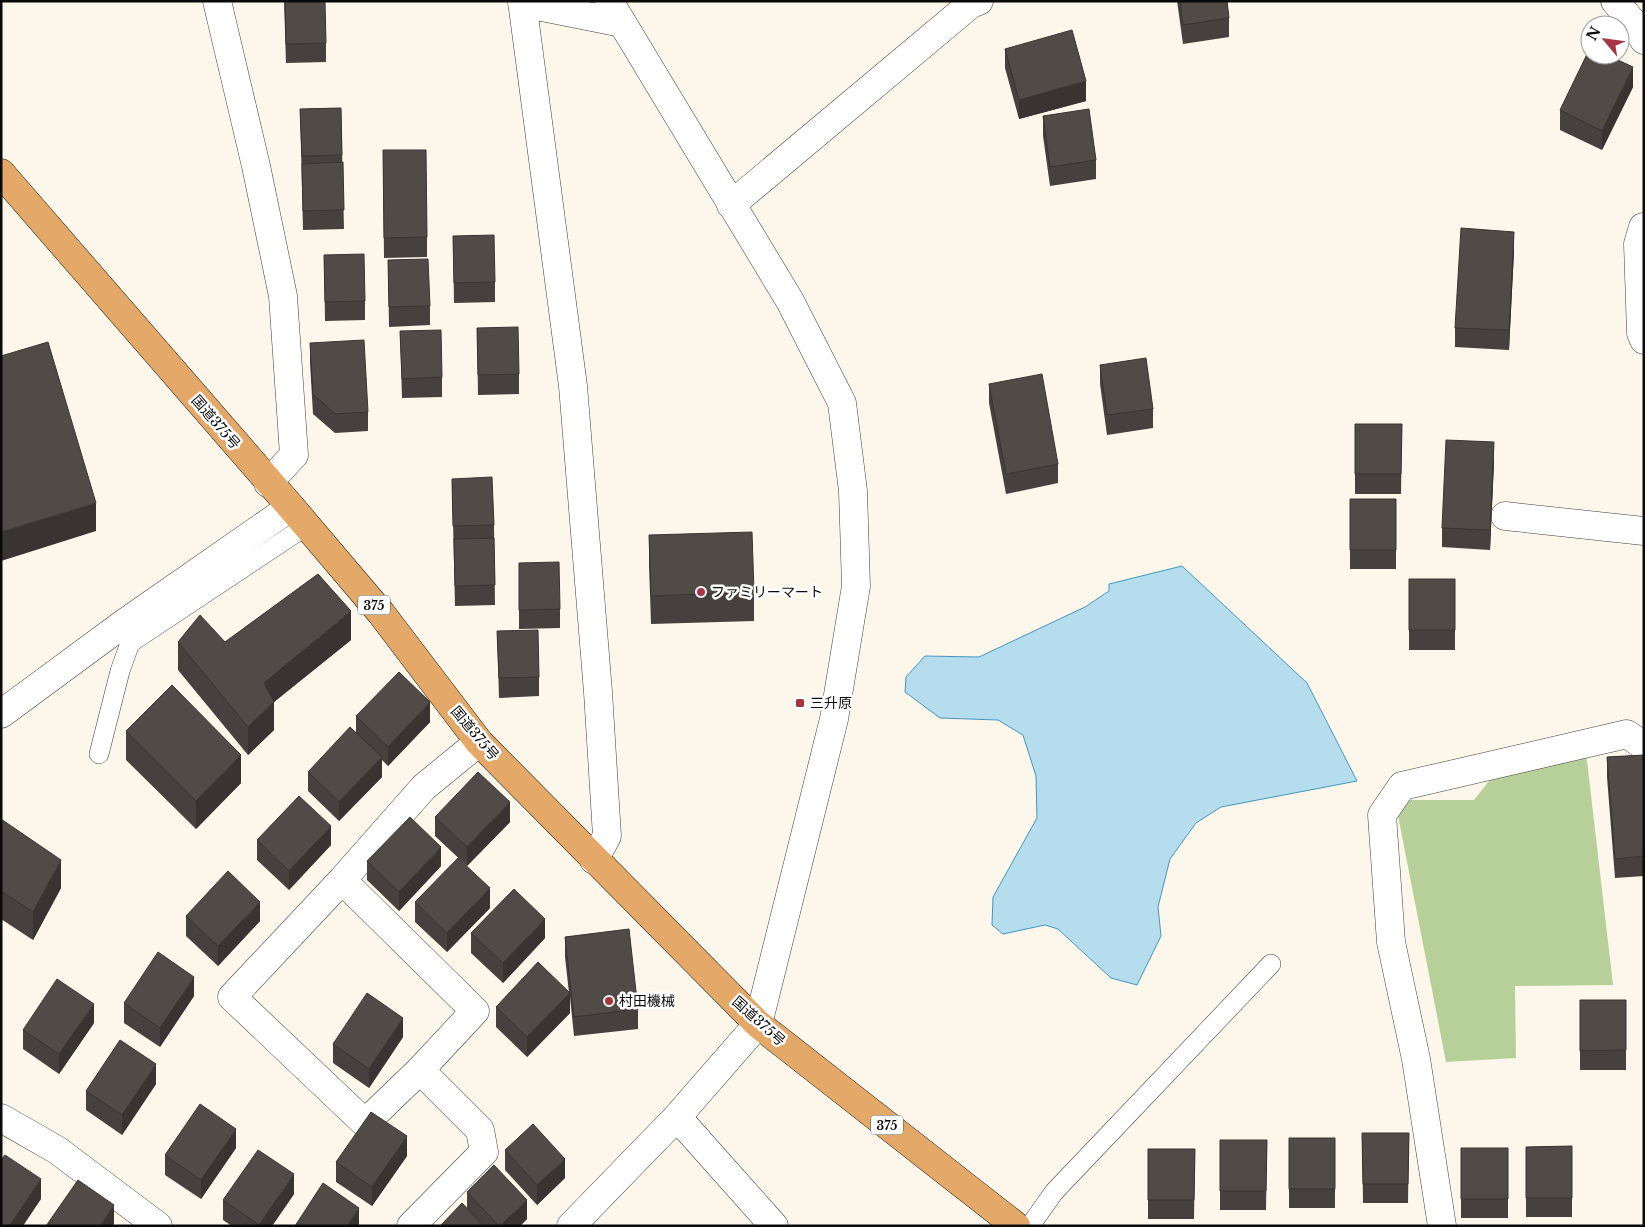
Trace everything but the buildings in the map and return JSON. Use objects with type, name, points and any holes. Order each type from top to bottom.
[{"type":"highway","name":"国道375号","points":[[1,174],[268,483],[299,516],[380,613],[479,742],[758,1024],[1016,1226]]},
{"type":"street","points":[[217,1],[256,166],[283,296],[294,455],[268,483]]},
{"type":"street","points":[[731,205],[971,4],[979,1]]},
{"type":"street","points":[[1615,1],[1634,24],[1644,40]]},
{"type":"street","points":[[570,1226],[677,1117],[758,1024],[834,720],[856,586],[853,491],[842,403],[790,301],[616,12],[522,2],[573,386],[598,682],[607,836],[594,860]]},
{"type":"street","points":[[1644,220],[1644,227],[1638,244],[1641,333],[1644,340]]},
{"type":"street","points":[[1,714],[123,624],[299,516]]},
{"type":"street","points":[[1505,516],[1644,531]]},
{"type":"street","points":[[1442,1226],[1416,1059],[1391,942],[1382,815],[1402,786],[1627,734],[1644,746]]},
{"type":"street","points":[[342,880],[475,1011],[420,1070],[365,1123],[232,996],[342,880],[424,787],[479,742]]},
{"type":"street","points":[[411,1226],[484,1152],[480,1130],[420,1070]]},
{"type":"street","points":[[677,1117],[774,1226]]},
{"type":"street","points":[[1,1118],[57,1150],[158,1226]]},
{"type":"lane","points":[[99,754],[120,671],[130,643],[299,516]]},
{"type":"lane","points":[[1030,1226],[1054,1192],[1271,964]]},
{"type":"green space","points":[[1585,743],[1613,985],[1515,986],[1516,1058],[1446,1062],[1395,800],[1474,800],[1515,748]]},
{"type":"water","points":[[1182,566],[1307,683],[1357,781],[1221,807],[1196,823],[1170,859],[1158,907],[1161,936],[1137,985],[1111,978],[1058,929],[1045,925],[1003,934],[992,925],[993,897],[1037,818],[1036,776],[1023,735],[998,720],[940,718],[905,692],[906,677],[925,656],[979,657],[1085,607],[1109,591],[1109,584]]},
{"type":"place","name":"ファミリーマート","points":[[701,592]]},
{"type":"place","name":"三升原","points":[[800,703]]},
{"type":"place","name":"村田機械","points":[[609,1001]]}]
